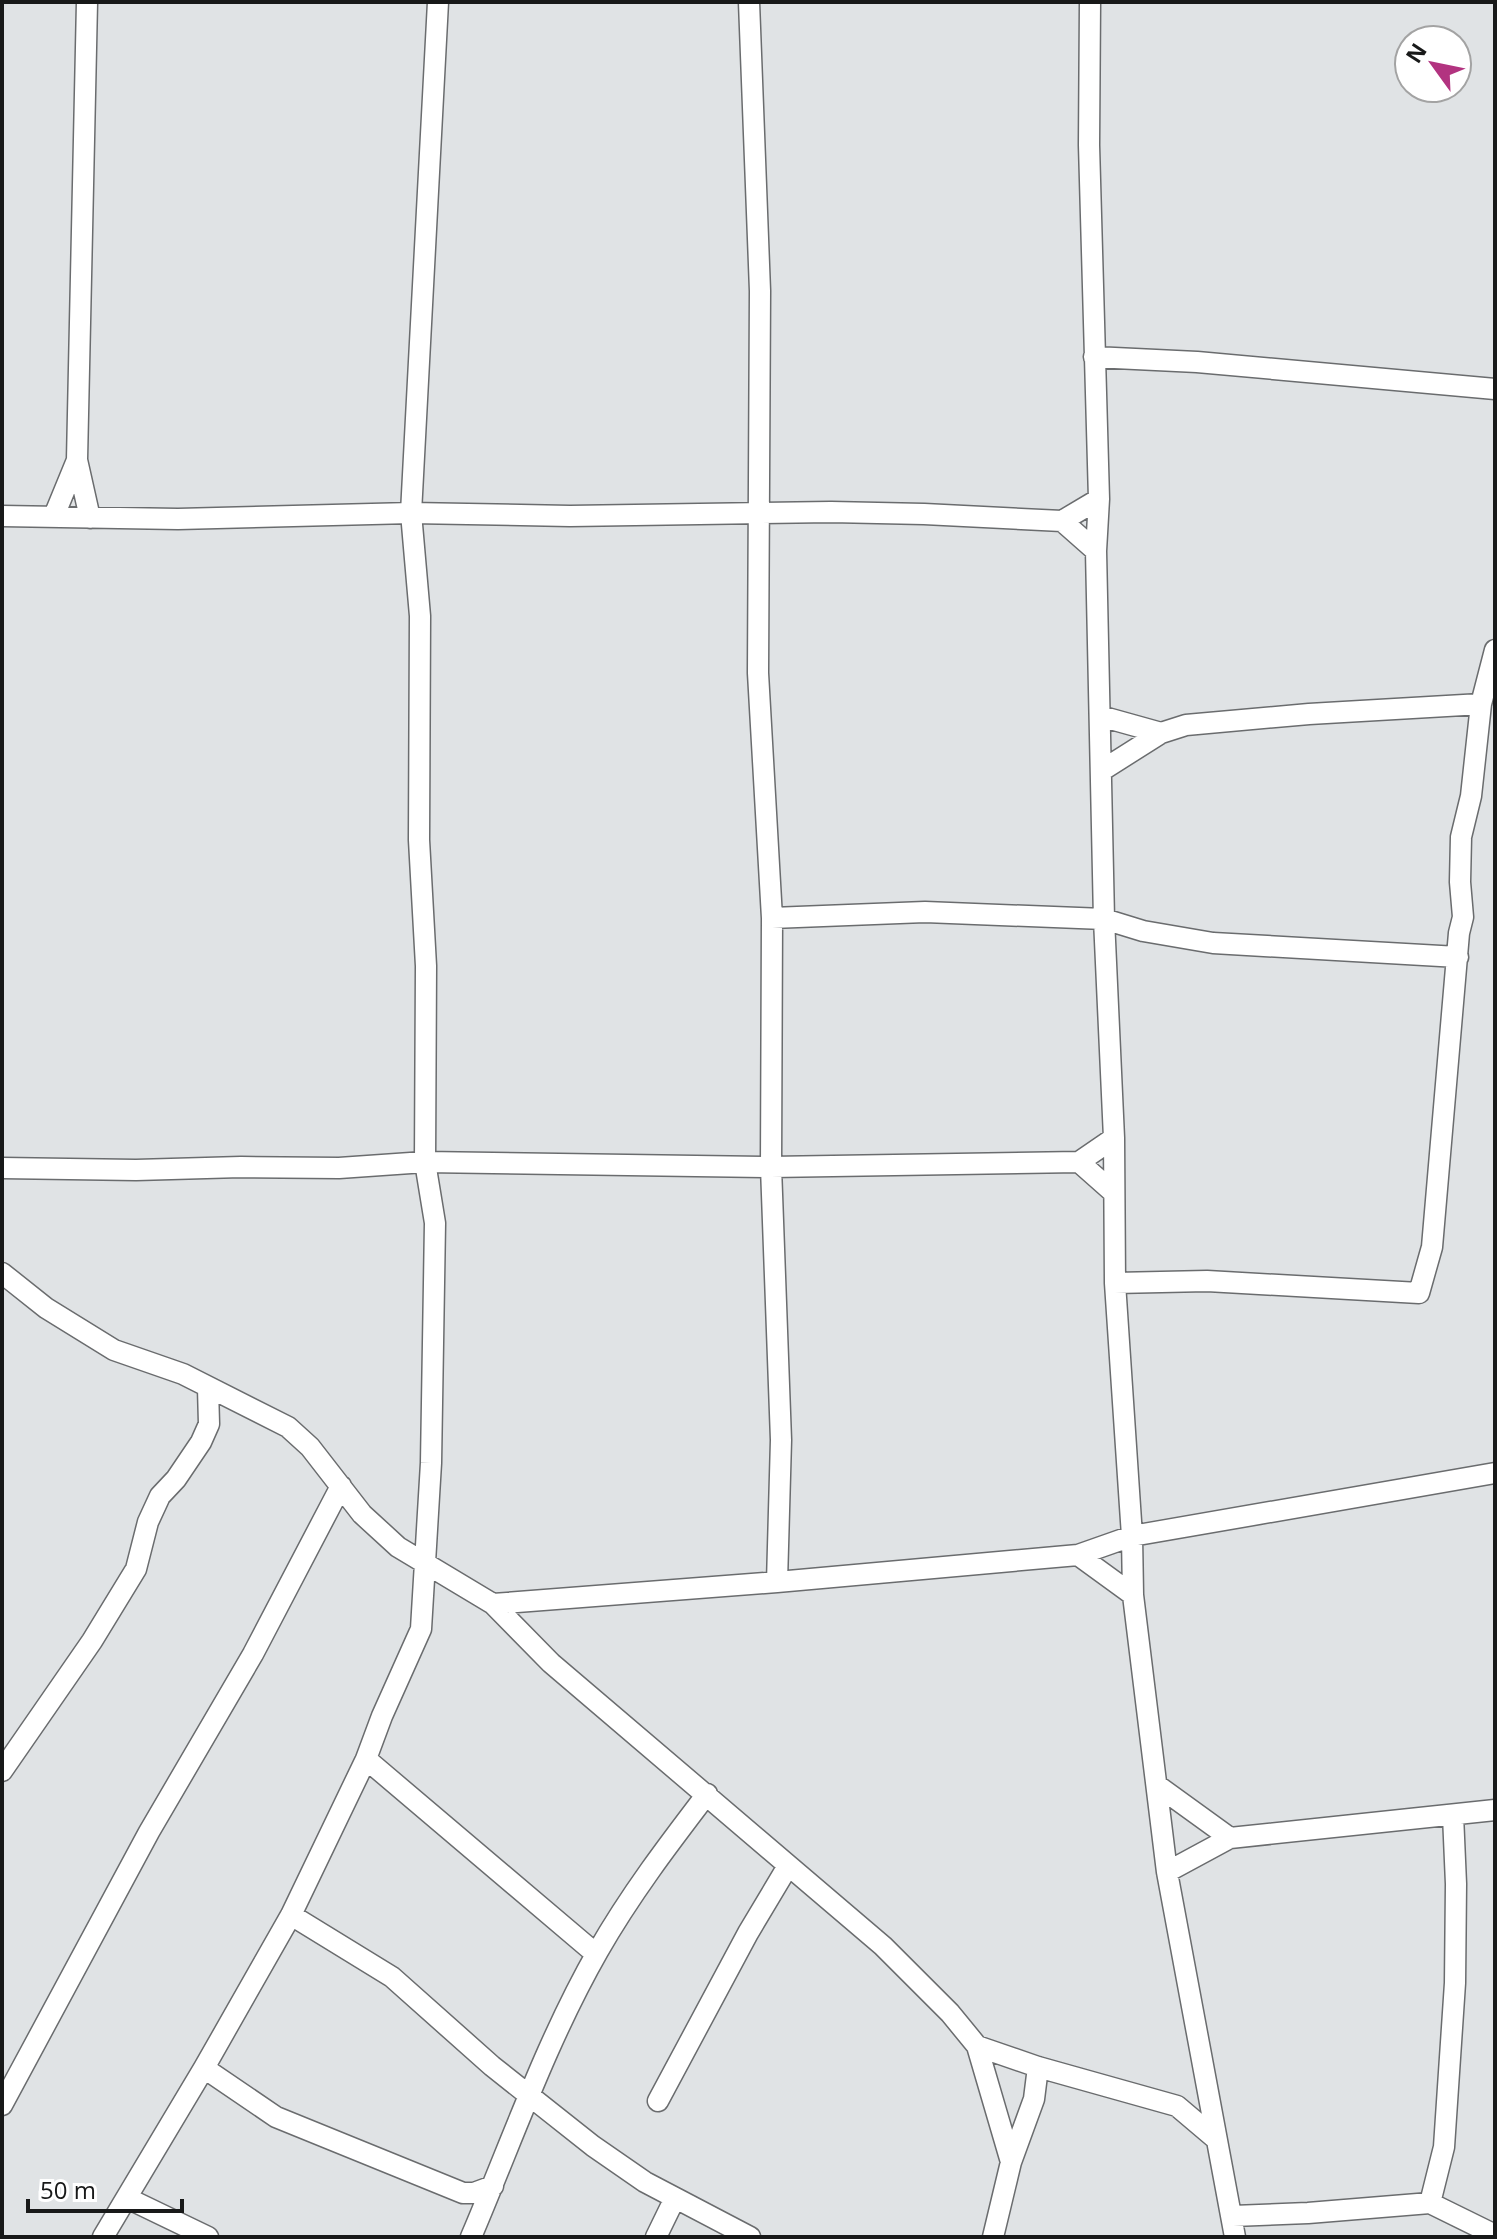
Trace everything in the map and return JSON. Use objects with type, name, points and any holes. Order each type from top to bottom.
[{"type":"street","points":[[87,2],[77,460],[90,518]]},
{"type":"street","points":[[103,2237],[291,1915],[366,1759],[421,1629],[434,1381],[435,1223],[425,1162],[426,966],[418,826],[420,616],[411,513],[438,2]]},
{"type":"street","points":[[749,2],[760,291],[758,673],[772,918],[771,1167],[781,1440],[777,1582]]},
{"type":"street","points":[[1090,2],[1089,145],[1099,499],[1096,551],[1104,919],[1114,1138],[1115,1283],[1133,1595],[1167,1872],[1235,2237]]},
{"type":"street","points":[[1094,357],[1229,365],[1495,389]]},
{"type":"street","points":[[54,516],[77,460]]},
{"type":"street","points":[[2,516],[178,519],[411,513],[570,516],[759,513],[924,514],[1062,521],[1099,499]]},
{"type":"street","points":[[1062,521],[1096,551]]},
{"type":"street","points":[[1115,1283],[1207,1281],[1419,1293],[1432,1247],[1463,917],[1461,837],[1471,796],[1481,704],[1495,650]]},
{"type":"street","points":[[1101,771],[1161,733],[1186,725],[1481,704]]},
{"type":"street","points":[[1100,716],[1161,733]]},
{"type":"street","points":[[772,918],[925,912],[1104,919],[1143,931],[1213,943],[1458,957]]},
{"type":"street","points":[[2,1168],[339,1168],[425,1162],[771,1167],[1079,1162],[1114,1138]]},
{"type":"street","points":[[1079,1162],[1114,1193]]},
{"type":"street","points":[[2,1273],[46,1308],[114,1350],[183,1374],[288,1427],[310,1447],[362,1514],[398,1547],[493,1604],[551,1663],[883,1946],[950,2013],[977,2046],[1011,2162]]},
{"type":"street","points":[[2,1771],[92,1641],[136,1569],[148,1522],[160,1496],[176,1479],[201,1442],[209,1424],[208,1388]]},
{"type":"street","points":[[493,1604],[1078,1555],[1132,1536],[1495,1473]]},
{"type":"street","points":[[2,2105],[149,1832],[253,1654],[341,1486]]},
{"type":"street","points":[[1078,1555],[1133,1595]]},
{"type":"street","points":[[366,1759],[596,1954]]},
{"type":"street","points":[[1158,1786],[1230,1838]]},
{"type":"street","points":[[471,2237],[529,2095],[596,1954],[624,1907],[707,1794]]},
{"type":"street","points":[[1167,1872],[1230,1838],[1495,1810]]},
{"type":"street","points":[[1430,2203],[1444,2147],[1455,1983],[1453,1815]]},
{"type":"street","points":[[658,2101],[741,1946],[788,1866]]},
{"type":"street","points":[[291,1915],[392,1977],[482,2057],[593,2146],[645,2182],[750,2237]]},
{"type":"street","points":[[977,2046],[1038,2067],[1177,2106],[1216,2139]]},
{"type":"street","points":[[993,2237],[1011,2162],[1034,2099],[1038,2067]]},
{"type":"street","points":[[204,2068],[276,2117],[463,2193],[474,2193],[493,2186]]},
{"type":"street","points":[[1177,2106],[1205,2082]]},
{"type":"street","points":[[127,2198],[208,2237]]},
{"type":"street","points":[[656,2237],[675,2198]]},
{"type":"street","points":[[1233,2216],[1430,2203],[1495,2235]]}]
